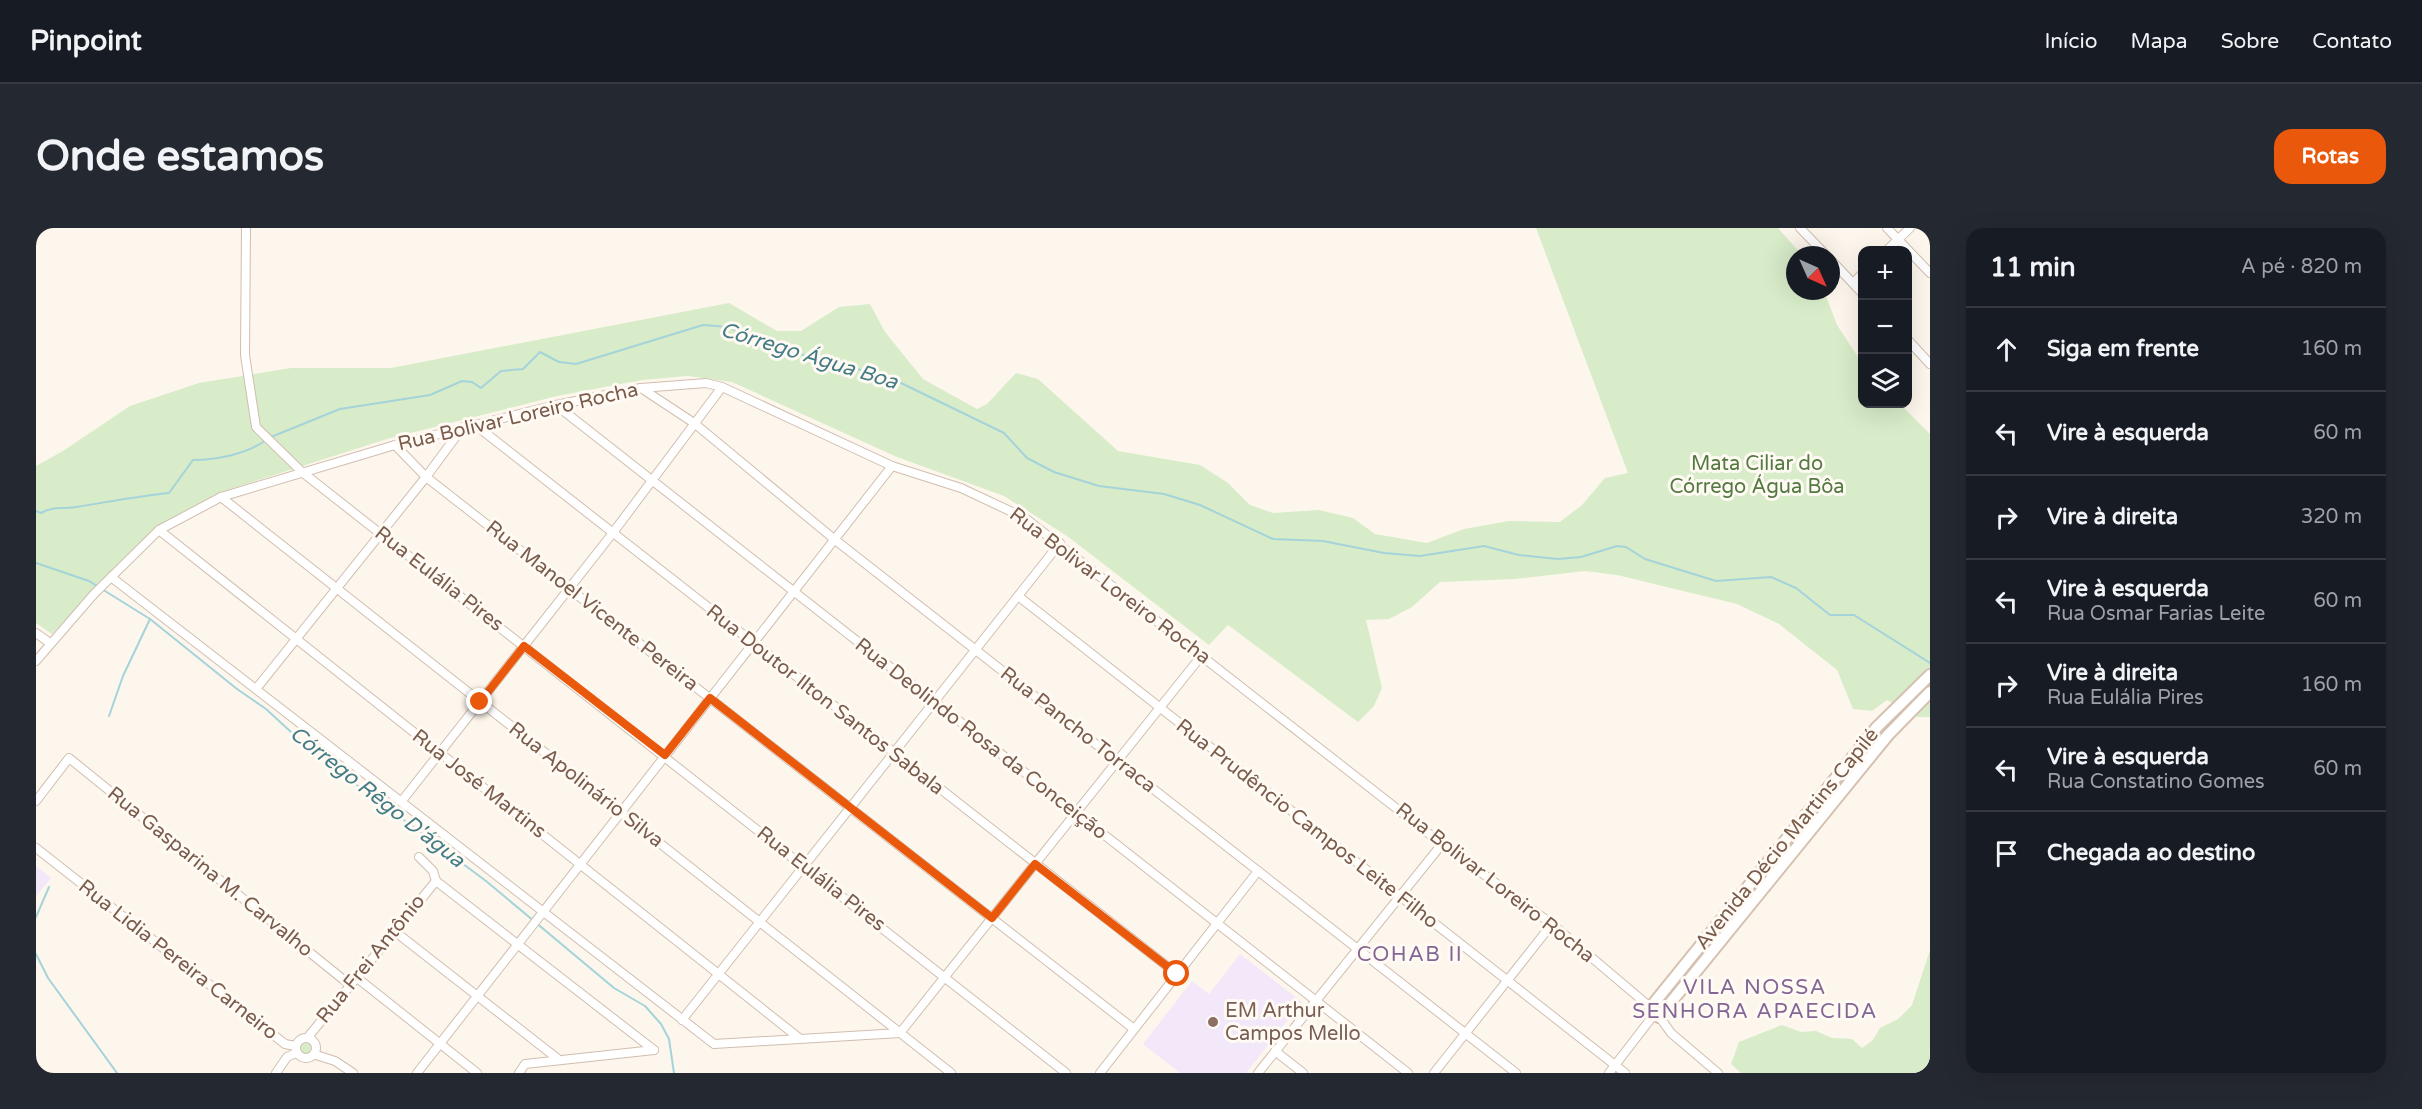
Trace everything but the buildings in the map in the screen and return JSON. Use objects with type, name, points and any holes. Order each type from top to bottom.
[{"type":"street","name":"Rua Eulália Pires","points":[[246,228],[245,356],[256,427],[302,472],[665,755],[1066,1073]]},
{"type":"street","points":[[1800,228],[1817,246]]},
{"type":"street","points":[[1887,228],[1930,273]]},
{"type":"street","points":[[1891,246],[1910,228]]},
{"type":"street","points":[[1840,269],[1858,288]]},
{"type":"street","points":[[1853,283],[1858,278]]},
{"type":"street","points":[[1912,344],[1930,364]]},
{"type":"street","name":"Rua Bolivar Loreiro Rocha","points":[[36,661],[95,594],[159,530],[221,497],[474,424],[641,388],[706,383],[722,387],[892,466],[998,503],[1025,518],[1442,843],[1552,924],[1655,1012],[1671,1033],[1718,1073]]},
{"type":"street","points":[[401,802],[654,480],[722,387]]},
{"type":"street","name":"Rua Pancho Torraca","points":[[641,388],[694,423],[834,539],[1516,1073]]},
{"type":"street","name":"Rua Deolindo Rosa da Conceição","points":[[556,405],[1408,1073]]},
{"type":"street","name":"Rua Doutor Ilton Santos Sabala","points":[[474,424],[1177,974]]},
{"type":"street","points":[[256,689],[426,477],[463,427]]},
{"type":"street","name":"Rua Manoel Vicente Pereira","points":[[395,445],[426,477],[1134,1029]]},
{"type":"street","points":[[417,1073],[892,466]]},
{"type":"street","name":"Rua Apolinário Silva","points":[[221,497],[951,1073]]},
{"type":"street","name":"Rua José Martins","points":[[159,530],[799,1038]]},
{"type":"street","points":[[682,1020],[1060,543]]},
{"type":"street","points":[[111,577],[541,914],[714,1044],[900,1033],[1202,655]]},
{"type":"street","name":"Rua Prudêncio Campos Leite Filho","points":[[1018,596],[1625,1073]]},
{"type":"street","points":[[36,633],[50,643]]},
{"type":"street","name":"Avenida Décio Martins Capilé","points":[[1655,1012],[1877,727],[1930,675]]},
{"type":"street","name":"Avenida Décio Martins Capilé","points":[[1655,1012],[1888,735],[1930,692]]},
{"type":"street","name":"Rua Gasparina M. Carvalho","points":[[36,801],[69,758],[350,985]]},
{"type":"street","points":[[1258,1073],[1442,843]]},
{"type":"street","name":"Rua Lidia Pereira Carneiro","points":[[36,848],[285,1044],[296,1049]]},
{"type":"street","points":[[418,857],[433,871],[436,881],[654,1050],[525,1064],[519,1073]]},
{"type":"street","points":[[1100,1073],[1258,871]]},
{"type":"street","name":"Rua Frei Antônio","points":[[296,1049],[436,881]]},
{"type":"street","points":[[1434,1073],[1552,924]]},
{"type":"street","points":[[393,930],[558,1059]]},
{"type":"street","points":[[356,978],[477,1073]]},
{"type":"street","points":[[1609,1073],[1655,1012]]},
{"type":"street","points":[[308,1037],[317,1048],[316,1055]]},
{"type":"street","points":[[276,1073],[296,1049],[311,1058],[316,1055],[335,1061],[353,1073]]},
{"type":"street","points":[[1275,1051],[1303,1073]]},
{"type":"shaded area","points":[[36,866],[51,878],[36,896]]},
{"type":"shaded area","name":"EM Arthur Campos Mello","points":[[1240,954],[1302,1002],[1246,1073],[1180,1073],[1143,1044],[1192,981],[1209,994]]},
{"type":"green space","name":"Mata Ciliar do Córrego Água Bôa","points":[[1536,228],[1778,228],[1794,246],[1786,246],[1786,300],[1827,300],[1837,325],[1858,357],[1858,408],[1904,408],[1930,434],[1930,717],[1917,717],[1887,700],[1872,711],[1853,709],[1837,670],[1779,624],[1737,604],[1617,575],[1585,571],[1515,579],[1440,582],[1412,607],[1389,619],[1366,620],[1382,688],[1374,706],[1358,722],[1228,625],[1209,645],[1067,536],[1004,496],[897,457],[732,382],[688,376],[642,380],[557,396],[387,439],[218,493],[156,528],[52,634],[36,623],[36,466],[63,451],[130,406],[199,383],[291,368],[391,368],[729,303],[777,331],[801,331],[839,307],[870,304],[885,332],[923,379],[977,409],[987,404],[1016,373],[1038,379],[1118,451],[1200,465],[1228,483],[1250,505],[1273,513],[1319,510],[1353,518],[1375,534],[1427,543],[1464,529],[1509,521],[1560,522],[1582,505],[1605,478],[1628,473]]},
{"type":"green space","points":[[1930,950],[1930,1073],[1741,1073],[1731,1064],[1739,1042],[1782,1025],[1801,1032],[1816,1031],[1832,1038],[1852,1039],[1862,1048],[1873,1040],[1880,1028],[1898,1019],[1912,1005]]},
{"type":"green space","points":[[304,1040],[310,1040],[314,1047],[310,1054],[304,1054],[300,1050],[300,1044]]},
{"type":"waterway","name":"Córrego Rêgo D'água","points":[[271,437],[340,409],[430,395],[462,381],[472,382],[481,388],[501,371],[523,369],[540,352],[559,362],[576,364],[703,325],[729,327],[784,352],[823,358],[899,382],[1004,433],[1027,458],[1054,472],[1099,486],[1164,494],[1200,505],[1273,539],[1323,541],[1384,553],[1420,556],[1484,546],[1519,555],[1558,559],[1581,557],[1617,546],[1626,547],[1645,559],[1716,581],[1771,577],[1796,588],[1830,615],[1854,615],[1930,663]]},
{"type":"waterway","name":"Córrego Água Boa","points":[[36,511],[41,513],[55,508],[71,508],[169,493],[193,460],[231,455],[250,449],[266,440]]},
{"type":"waterway","name":"Córrego Rêgo D'água","points":[[36,563],[89,581],[150,619],[237,689],[266,709],[315,754],[486,881],[614,988],[645,1006],[661,1024],[669,1039],[674,1073]]},
{"type":"waterway","points":[[109,716],[123,676],[150,619]]},
{"type":"waterway","points":[[36,917],[49,887]]},
{"type":"waterway","points":[[36,954],[48,978],[117,1073]]},
{"type":"place","name":"EM Arthur Campos Mello","points":[[1213,1022]]},
{"type":"district","name":"COHAB II","points":[[1410,954]]},
{"type":"district","name":"VILA NOSSA SENHORA APAECIDA","points":[[1755,999]]},
{"type":"route","points":[[480,702],[524,646],[665,755],[710,698],[992,918],[1035,864],[1177,974]]}]
